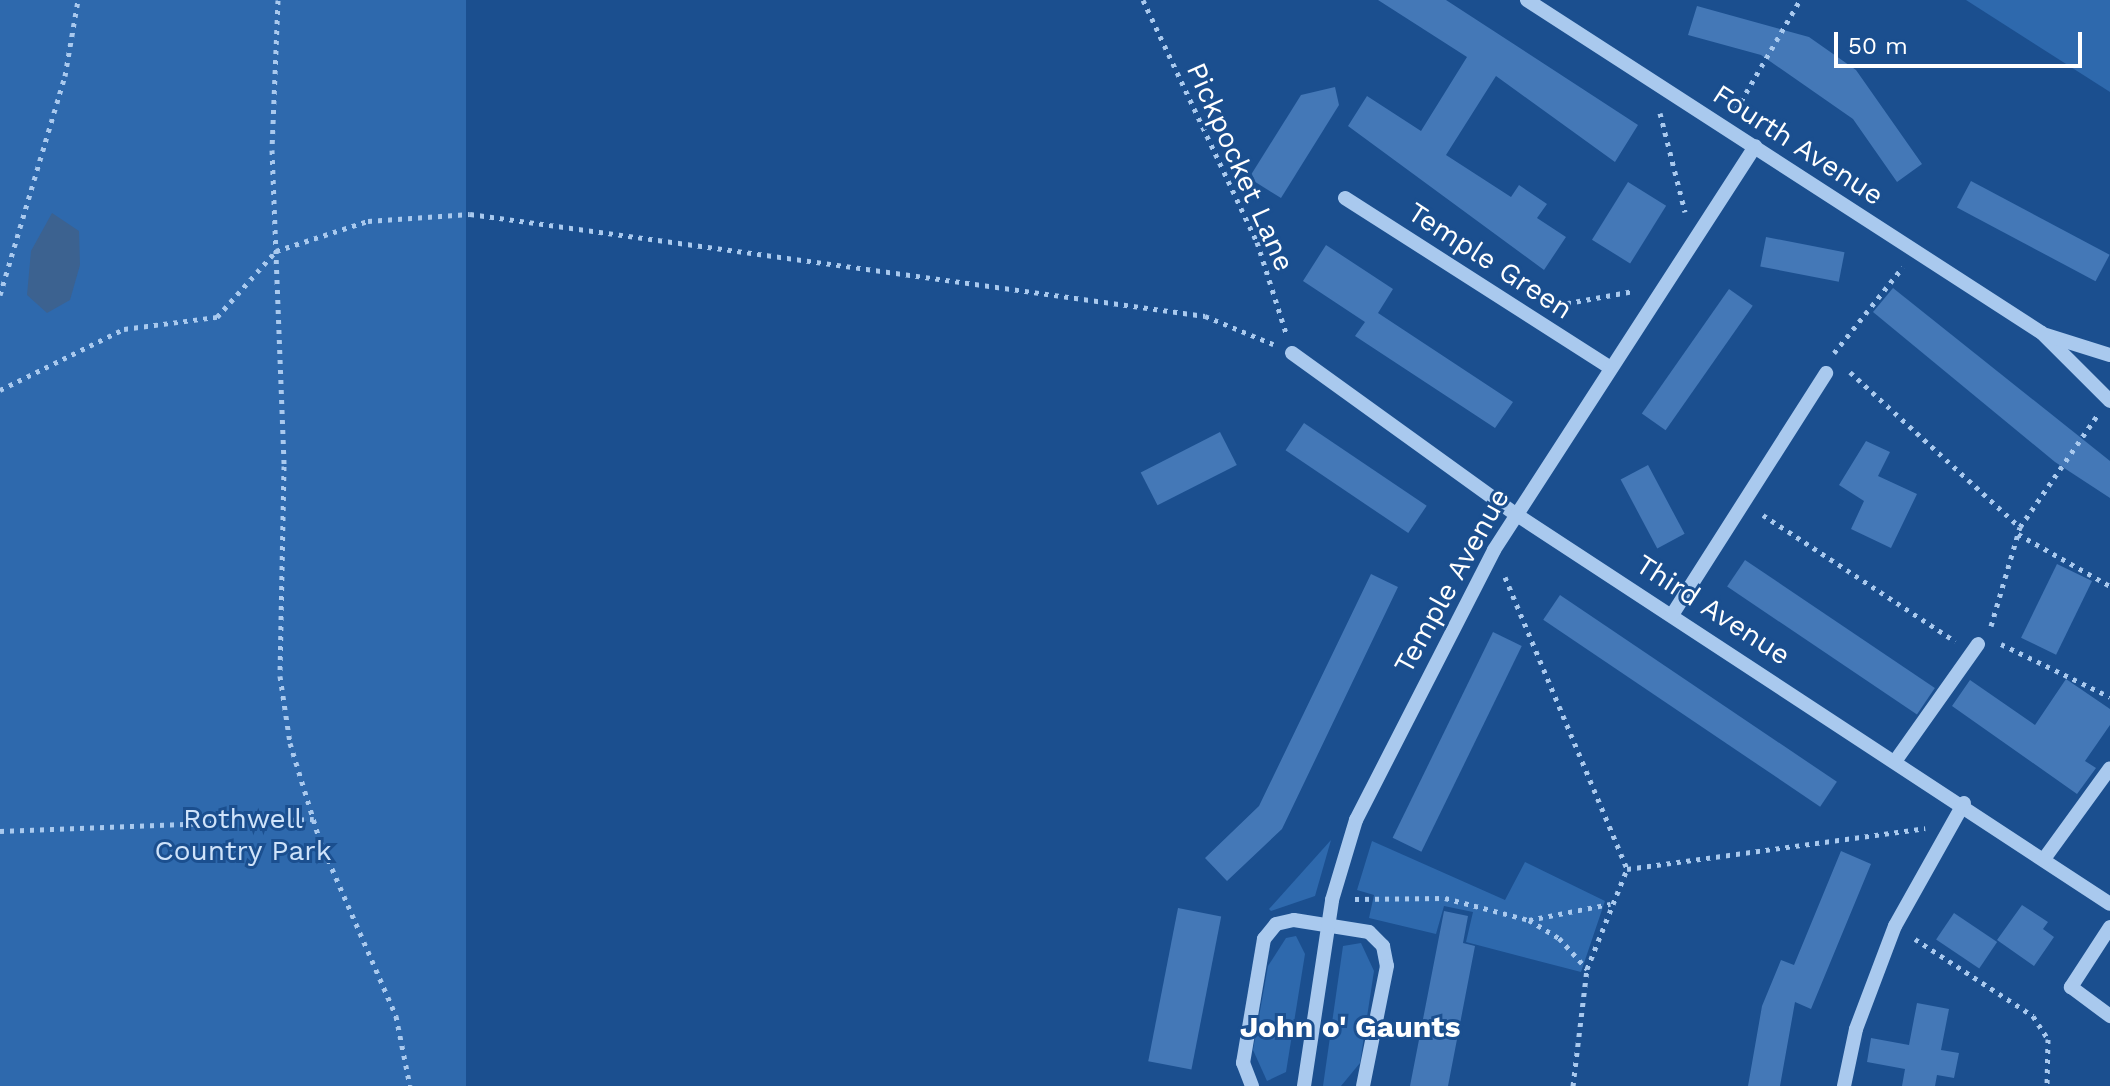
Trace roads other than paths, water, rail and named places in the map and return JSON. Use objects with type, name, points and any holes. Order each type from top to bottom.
[{"type":"street","name":"Fourth Avenue","points":[[1527,0],[2042,333],[2109,400]]},
{"type":"street","name":"Temple Avenue","points":[[1304,1086],[1332,900],[1356,820],[1494,550],[1608,366],[1755,146]]},
{"type":"street","name":"Temple Green","points":[[1345,198],[1517,312],[1608,366]]},
{"type":"street","name":"Fourth Avenue","points":[[2042,333],[2110,355]]},
{"type":"street","name":"Third Avenue","points":[[1292,353],[1517,515],[1964,803],[2110,904]]},
{"type":"street","points":[[1672,615],[1826,373]]},
{"type":"street","points":[[1896,760],[1975,648]]},
{"type":"street","points":[[2044,859],[2110,768]]},
{"type":"street","points":[[1844,1086],[1856,1029],[1895,926],[1948,825],[1964,803]]},
{"type":"street","points":[[1252,1086],[1243,1063],[1264,939],[1285,920],[1328,923],[1369,932],[1387,955],[1363,1086]]},
{"type":"street","points":[[2110,927],[2071,987],[2110,1016]]},
{"type":"district","name":"John o' Gaunts","points":[[1350,1027]]},
{"type":"park label","name":"Rothwell Country Park","points":[[243,835]]}]
